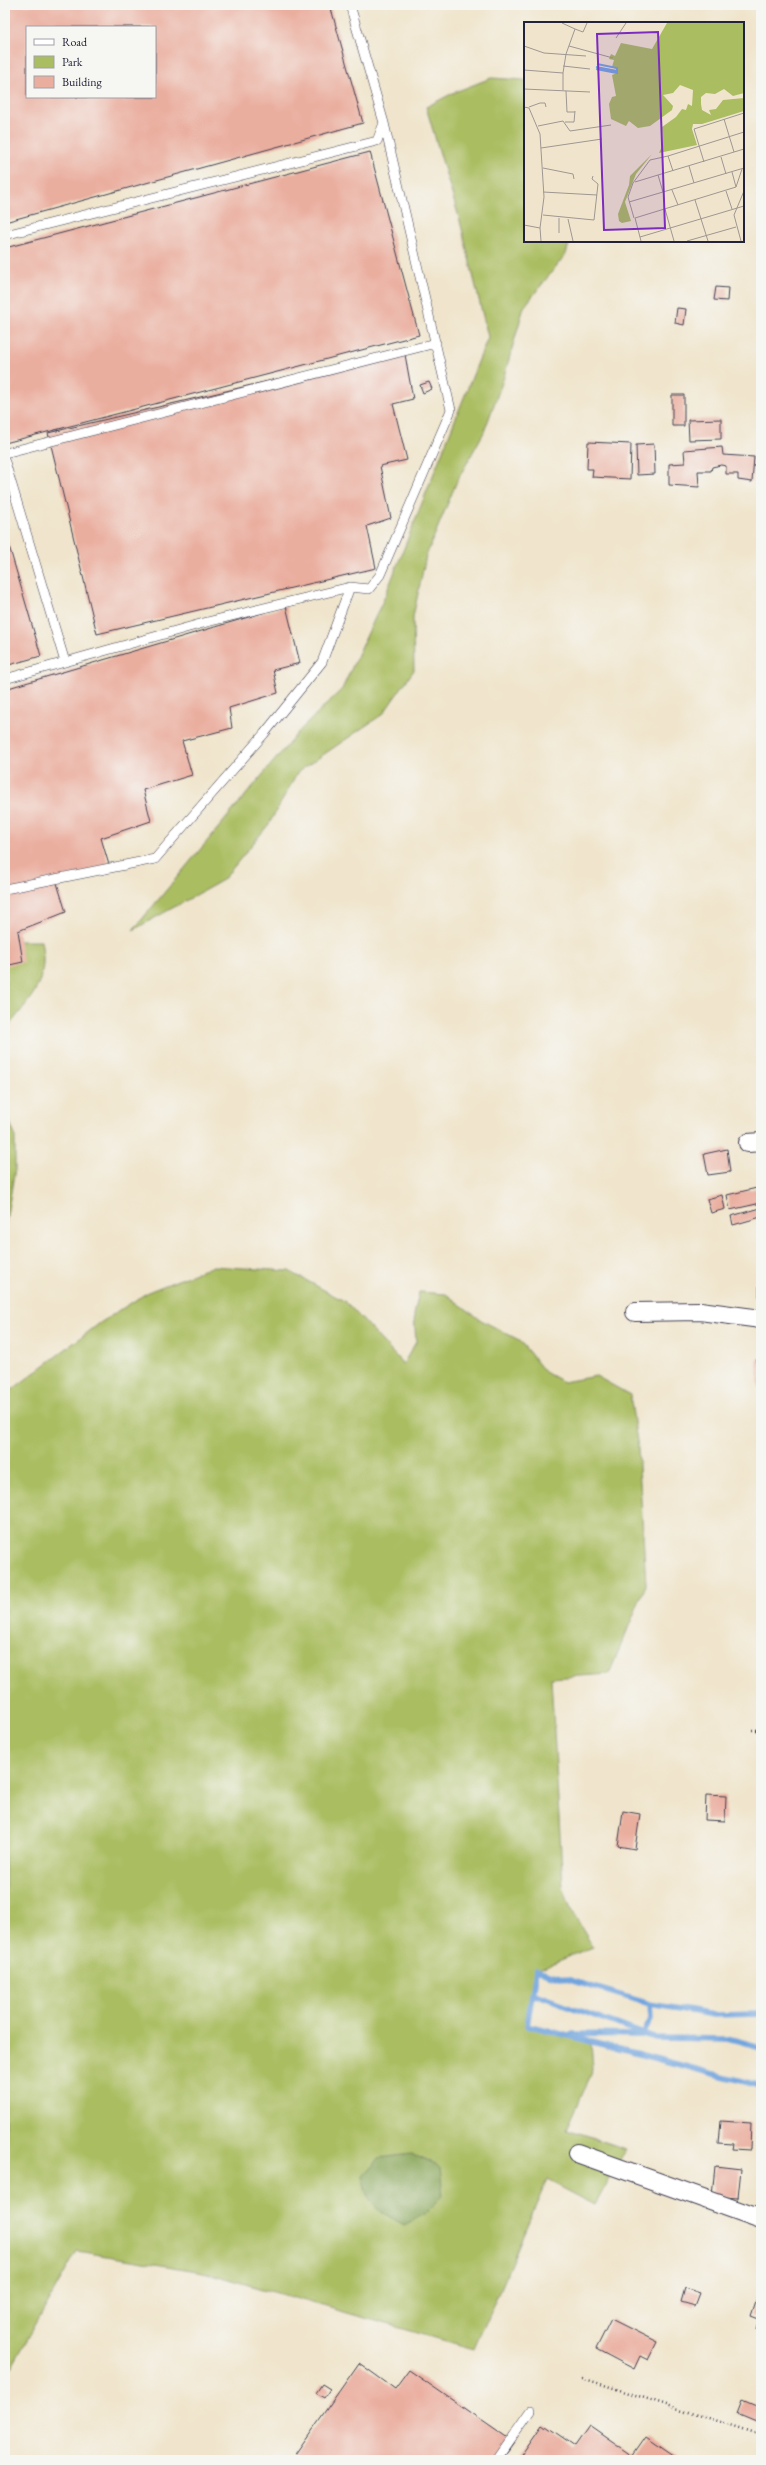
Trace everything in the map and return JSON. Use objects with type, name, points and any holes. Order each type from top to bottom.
[{"type":"street","points":[[635,1312],[700,1311],[761,1319]]},
{"type":"street","points":[[577,2153],[761,2219]]},
{"type":"lane","points":[[5,679],[207,622],[350,587],[369,589],[380,576],[452,410],[384,123],[350,5]]},
{"type":"lane","points":[[5,235],[377,141],[384,123]]},
{"type":"lane","points":[[5,453],[436,344]]},
{"type":"lane","points":[[5,462],[65,662]]},
{"type":"lane","points":[[5,889],[155,858],[264,734],[322,662],[350,587]]},
{"type":"lane","points":[[496,2460],[530,2411]]},
{"type":"path","points":[[752,1730],[761,1730]]},
{"type":"path","points":[[582,2378],[761,2436]]},
{"type":"green space","points":[[491,78],[524,80],[524,242],[570,242],[566,254],[524,307],[503,380],[484,432],[457,481],[426,556],[413,617],[414,670],[383,714],[298,772],[269,824],[223,880],[133,930],[300,730],[342,689],[385,596],[488,337],[460,221],[426,107],[455,92]]},
{"type":"green space","points":[[5,941],[41,941],[43,969],[40,980],[29,1000],[5,1031]]},
{"type":"green space","points":[[5,1110],[15,1135],[15,1169],[5,1227]]},
{"type":"green space","points":[[213,1266],[289,1271],[346,1302],[403,1364],[416,1342],[414,1315],[419,1292],[446,1294],[481,1320],[519,1340],[545,1372],[563,1382],[596,1376],[630,1395],[638,1448],[646,1585],[609,1674],[551,1678],[563,1887],[572,1912],[593,1947],[536,1970],[527,2025],[591,2041],[593,2070],[567,2129],[626,2149],[595,2205],[547,2180],[474,2349],[203,2272],[77,2251],[5,2379],[5,1395],[100,1323],[148,1292]]},
{"type":"green space","points":[[412,2154],[440,2167],[443,2196],[425,2214],[404,2225],[380,2211],[370,2201],[363,2175],[379,2158]]},
{"type":"building","points":[[5,5],[330,5],[363,123],[5,222]]},
{"type":"building","points":[[370,152],[419,335],[5,443],[5,248]]},
{"type":"building","points":[[716,287],[728,288],[727,301],[714,300]]},
{"type":"building","points":[[677,308],[686,309],[684,325],[675,323]]},
{"type":"building","points":[[404,349],[413,399],[393,404],[407,460],[380,466],[391,518],[367,526],[376,568],[97,634],[48,433]]},
{"type":"building","points":[[429,382],[432,389],[423,393],[420,385]]},
{"type":"building","points":[[672,395],[684,395],[684,426],[672,426]]},
{"type":"building","points":[[721,419],[721,439],[689,440],[688,420]]},
{"type":"building","points":[[588,442],[631,444],[630,479],[592,477],[593,469],[587,469]]},
{"type":"building","points":[[654,444],[655,474],[637,475],[636,445]]},
{"type":"building","points":[[722,447],[723,455],[754,457],[752,482],[738,480],[738,474],[726,474],[726,466],[721,465],[712,467],[711,471],[698,471],[699,487],[669,485],[669,464],[685,463],[684,450]]},
{"type":"building","points":[[5,532],[41,656],[5,666]]},
{"type":"building","points":[[286,606],[300,663],[273,670],[278,693],[229,708],[232,728],[182,741],[192,775],[143,790],[151,821],[101,838],[109,865],[56,880],[66,912],[18,931],[23,962],[5,966],[5,689]]},
{"type":"building","points":[[727,1149],[730,1172],[708,1175],[704,1154]]},
{"type":"building","points":[[761,1187],[761,1203],[730,1210],[727,1195]]},
{"type":"building","points":[[722,1195],[725,1209],[711,1213],[707,1199]]},
{"type":"building","points":[[761,1208],[761,1217],[733,1225],[731,1216]]},
{"type":"building","points":[[759,1283],[761,1283],[761,1303],[759,1303]]},
{"type":"building","points":[[761,1358],[761,1387],[759,1387],[757,1359]]},
{"type":"building","points":[[706,1795],[726,1796],[725,1821],[705,1820]]},
{"type":"building","points":[[623,1811],[640,1814],[635,1849],[618,1846]]},
{"type":"building","points":[[720,2121],[751,2123],[750,2150],[732,2149],[733,2144],[718,2143]]},
{"type":"building","points":[[715,2166],[741,2169],[738,2198],[712,2196]]},
{"type":"building","points":[[685,2288],[700,2293],[695,2306],[681,2302]]},
{"type":"building","points":[[760,2289],[761,2331],[756,2330],[759,2319],[751,2316]]},
{"type":"building","points":[[611,2319],[657,2342],[648,2360],[640,2356],[634,2369],[596,2349]]},
{"type":"building","points":[[359,2363],[395,2389],[409,2370],[514,2443],[502,2460],[291,2460]]},
{"type":"building","points":[[322,2384],[330,2389],[324,2398],[316,2393]]},
{"type":"building","points":[[742,2400],[761,2408],[761,2423],[737,2413]]},
{"type":"building","points":[[543,2424],[575,2446],[589,2426],[632,2456],[646,2436],[681,2460],[518,2460]]},
{"type":"waterway","points":[[761,2014],[714,2015],[650,2004],[536,1970],[527,2025],[761,2086]]},
{"type":"waterway","points":[[532,1993],[655,2038],[727,2039],[761,2048]]},
{"type":"waterway","points":[[573,2034],[643,2035],[651,2019],[650,2004]]}]
